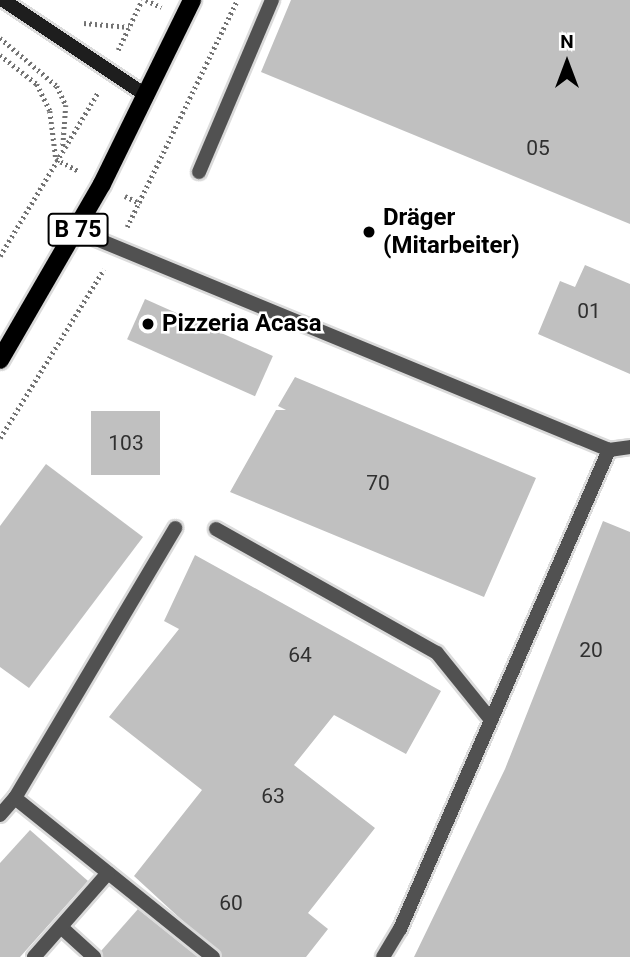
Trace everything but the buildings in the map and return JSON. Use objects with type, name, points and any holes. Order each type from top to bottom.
[{"type":"main road","points":[[3,0],[146,96]]},
{"type":"main road","name":"B 75","points":[[0,360],[77,231],[192,0]]},
{"type":"lane","points":[[199,172],[272,0]]},
{"type":"lane","points":[[77,231],[609,450],[630,447]]},
{"type":"lane","points":[[383,957],[400,929],[609,450]]},
{"type":"lane","points":[[0,815],[15,798],[175,528]]},
{"type":"lane","points":[[216,529],[437,653],[491,720]]},
{"type":"lane","points":[[15,798],[213,957]]},
{"type":"lane","points":[[34,957],[108,873]]},
{"type":"lane","points":[[61,927],[94,957]]},
{"type":"path","points":[[0,256],[56,159],[81,127],[142,0]]},
{"type":"path","points":[[74,15],[84,23],[129,27]]},
{"type":"path","points":[[0,38],[57,86],[66,105],[63,148]]},
{"type":"path","points":[[0,55],[37,84],[50,111],[56,159]]},
{"type":"place","name":"Dräger (Mitarbeiter)","points":[[369,232]]},
{"type":"place","name":"Pizzeria Acasa","points":[[148,324]]}]
